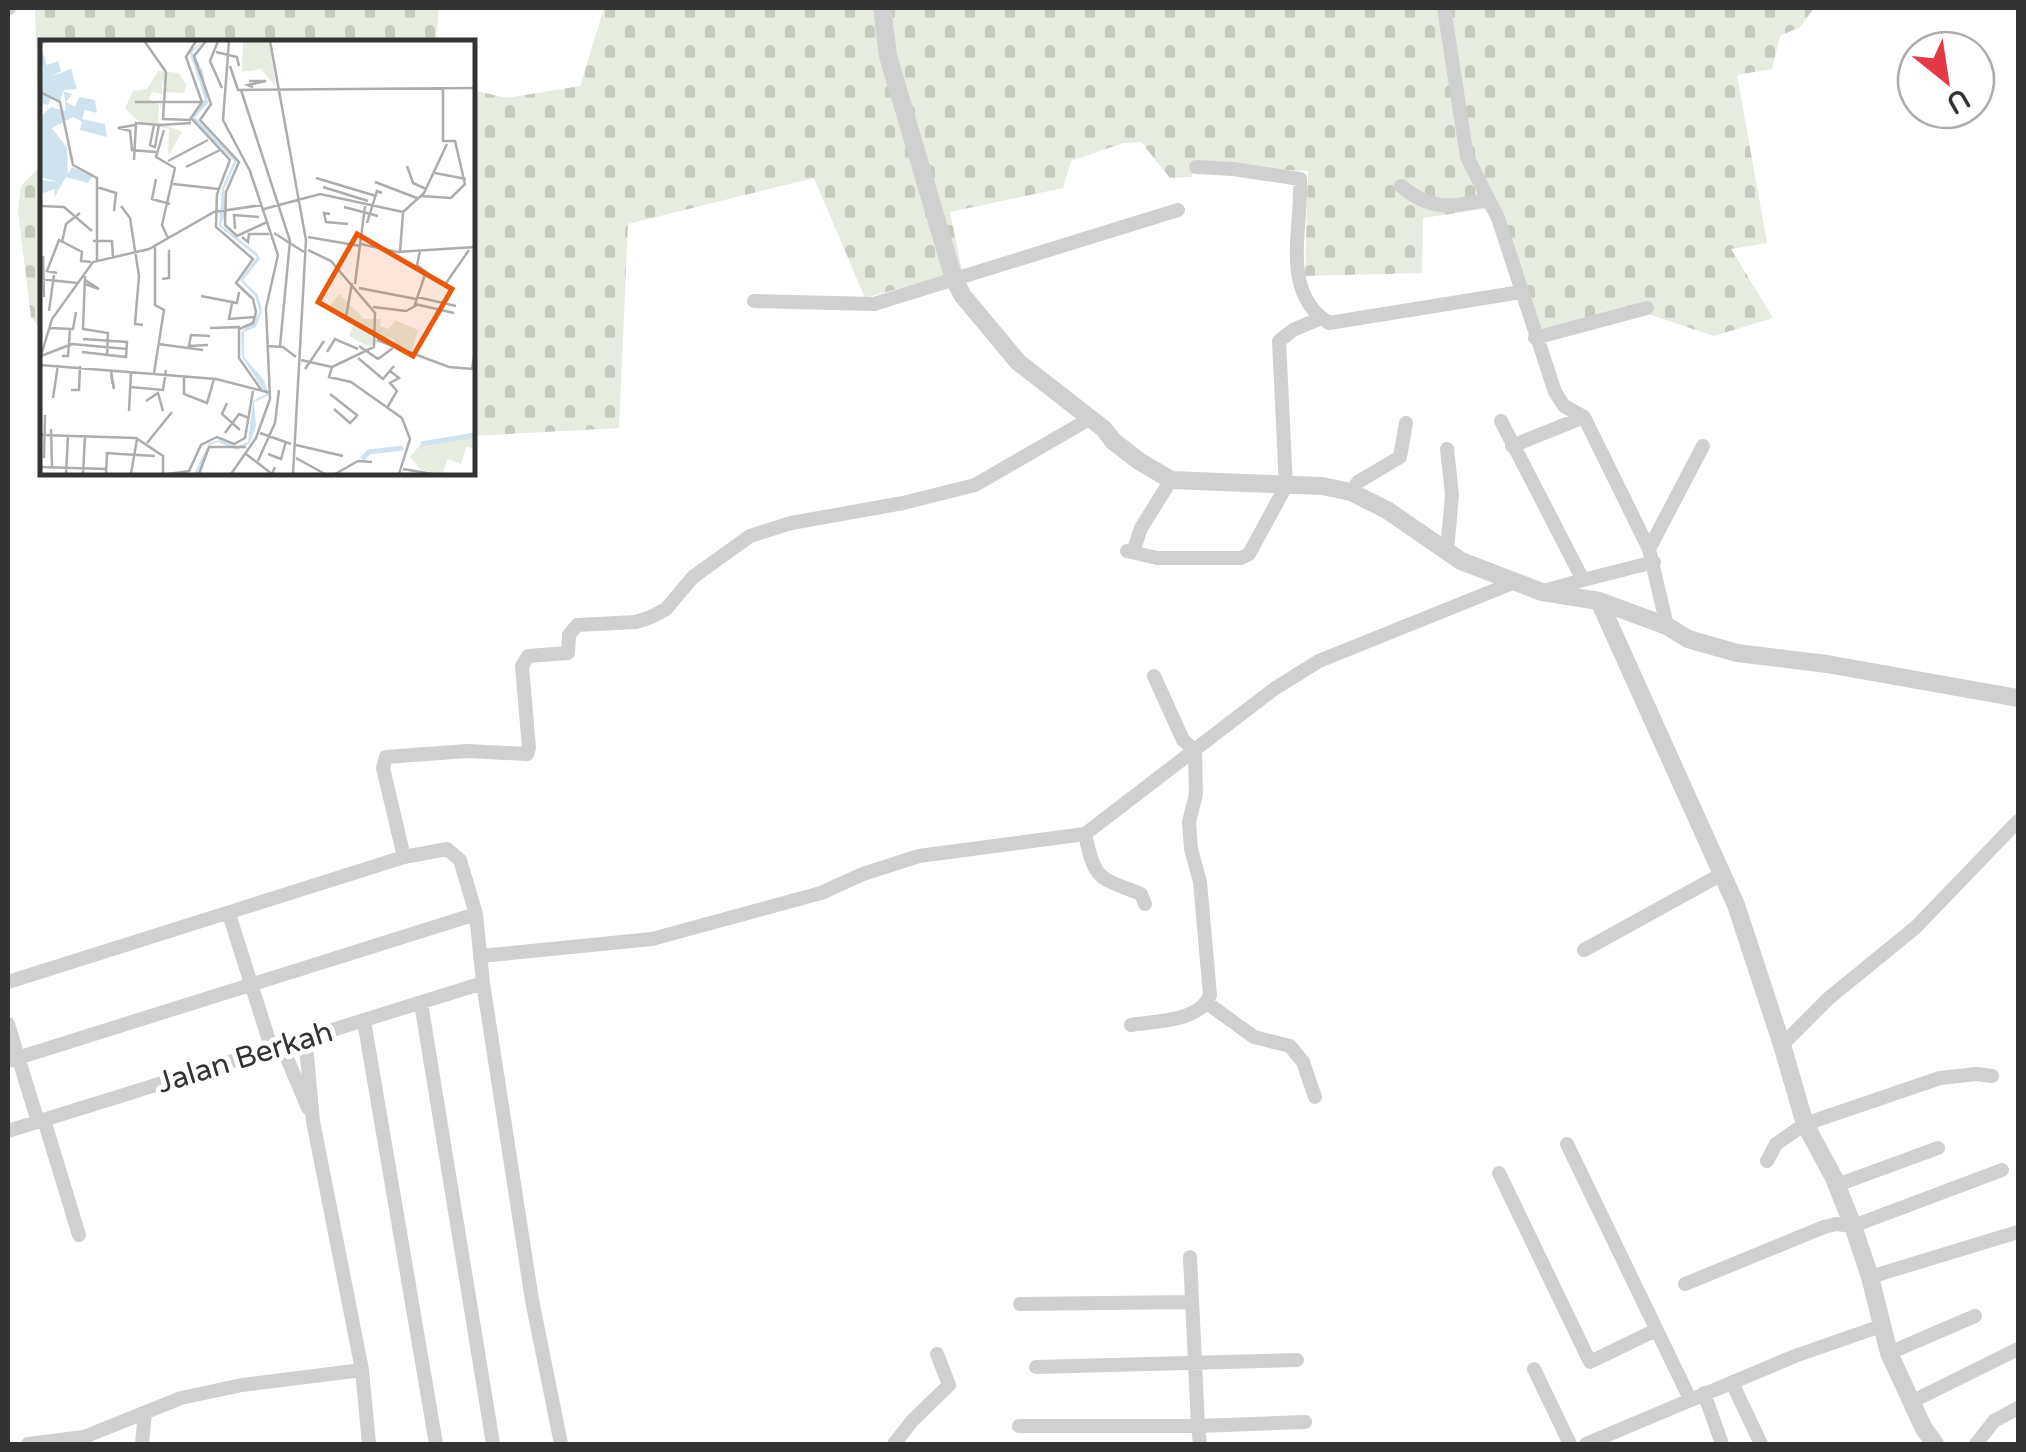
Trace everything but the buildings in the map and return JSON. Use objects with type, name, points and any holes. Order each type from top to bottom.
[{"type":"street","points":[[882,8],[892,71],[954,279],[963,296],[1018,362],[1091,418],[1139,462],[1171,480],[1322,486],[1351,492],[1387,510],[1460,561],[1542,592],[1598,601],[1667,626],[1688,639],[1737,653],[1827,664],[2018,698]]},
{"type":"street","points":[[1444,8],[1467,157],[1498,218],[1555,392],[1564,406],[1584,417],[1652,555],[1667,626]]},
{"type":"street","points":[[1196,167],[1300,180],[1297,275],[1307,300],[1329,323],[1521,292]]},
{"type":"street","points":[[1401,186],[1418,200],[1438,206],[1486,200]]},
{"type":"street","points":[[754,301],[874,304],[1178,210]]},
{"type":"street","points":[[1535,338],[1647,308]]},
{"type":"street","points":[[1171,480],[1130,551],[1156,558],[1240,558],[1250,554],[1286,486],[1279,342],[1292,330],[1321,318]]},
{"type":"street","points":[[1512,446],[1584,417]]},
{"type":"street","points":[[404,857],[383,768],[386,758],[467,751],[526,754],[529,748],[523,660],[528,656],[568,653],[571,628],[651,617],[666,610],[693,577],[750,536],[791,523],[975,486],[1091,418]]},
{"type":"street","points":[[1501,421],[1583,580]]},
{"type":"street","points":[[1351,492],[1358,482],[1400,458],[1406,424]]},
{"type":"street","points":[[1542,592],[1652,555],[1703,446]]},
{"type":"street","points":[[1447,448],[1452,495],[1447,551]]},
{"type":"street","points":[[481,956],[652,939],[821,893],[862,874],[919,856],[1085,834],[1274,689],[1318,661],[1515,582]]},
{"type":"street","points":[[1598,601],[1736,904],[1804,1124],[1837,1184],[1870,1277],[1890,1353],[1935,1444]]},
{"type":"street","points":[[1131,1025],[1198,1010],[1208,1003],[1210,995],[1200,882],[1189,822],[1196,794],[1194,752],[1183,740],[1154,676]]},
{"type":"street","points":[[1782,1044],[1805,1019],[1916,927],[2018,821]]},
{"type":"street","points":[[1085,834],[1090,859],[1102,880],[1141,894],[1146,904]]},
{"type":"street","points":[[8,982],[404,857],[448,849],[452,852],[460,860],[476,914],[532,1300],[561,1444]]},
{"type":"street","points":[[1584,950],[1722,874]]},
{"type":"street","points":[[229,914],[250,984],[313,1120]]},
{"type":"street","points":[[13,1059],[476,914]]},
{"type":"street","name":"Jalan Berkah","points":[[8,1131],[483,983]]},
{"type":"street","points":[[422,1002],[493,1444]]},
{"type":"street","points":[[1208,1003],[1254,1037],[1290,1046],[1303,1062],[1314,1097]]},
{"type":"street","points":[[364,1020],[436,1444]]},
{"type":"street","points":[[8,1024],[13,1059],[41,1121],[79,1235]]},
{"type":"street","points":[[305,1036],[313,1120],[362,1370],[369,1444]]},
{"type":"street","points":[[1767,1161],[1776,1144],[1804,1124],[1940,1078],[1992,1076]]},
{"type":"street","points":[[1566,1144],[1656,1330],[1722,1444]]},
{"type":"street","points":[[1837,1184],[1938,1148]]},
{"type":"street","points":[[1686,1284],[1824,1227],[1853,1226],[2002,1170]]},
{"type":"street","points":[[1499,1173],[1590,1362],[1656,1330]]},
{"type":"street","points":[[1870,1277],[2018,1232]]},
{"type":"street","points":[[1190,1258],[1200,1444]]},
{"type":"street","points":[[1020,1304],[1192,1302]]},
{"type":"street","points":[[1890,1353],[1975,1316]]},
{"type":"street","points":[[1586,1444],[1794,1356],[1881,1326]]},
{"type":"street","points":[[1911,1402],[2018,1350]]},
{"type":"street","points":[[894,1444],[949,1384],[937,1354]]},
{"type":"street","points":[[1036,1366],[1297,1360]]},
{"type":"street","points":[[28,1444],[84,1437],[164,1403],[242,1385],[362,1370]]},
{"type":"street","points":[[1534,1370],[1570,1444]]},
{"type":"street","points":[[1732,1385],[1761,1444]]},
{"type":"street","points":[[1976,1444],[1994,1420],[2018,1408]]},
{"type":"street","points":[[142,1444],[145,1413]]},
{"type":"street","points":[[1018,1426],[1305,1422]]},
{"type":"green space","points":[[35,8],[439,8],[436,40],[40,40],[40,328],[31,317],[18,211],[21,186],[39,167]]},
{"type":"green space","points":[[604,8],[1814,8],[1800,27],[1780,36],[1772,69],[1737,75],[1767,243],[1731,249],[1773,318],[1714,336],[1645,313],[1538,329],[1491,208],[1423,218],[1422,273],[1305,276],[1308,171],[1193,165],[1192,177],[1170,178],[1141,142],[1123,143],[1071,161],[1063,188],[950,212],[962,271],[865,298],[814,178],[628,224],[619,428],[475,436],[475,90],[506,98],[580,86]]}]
